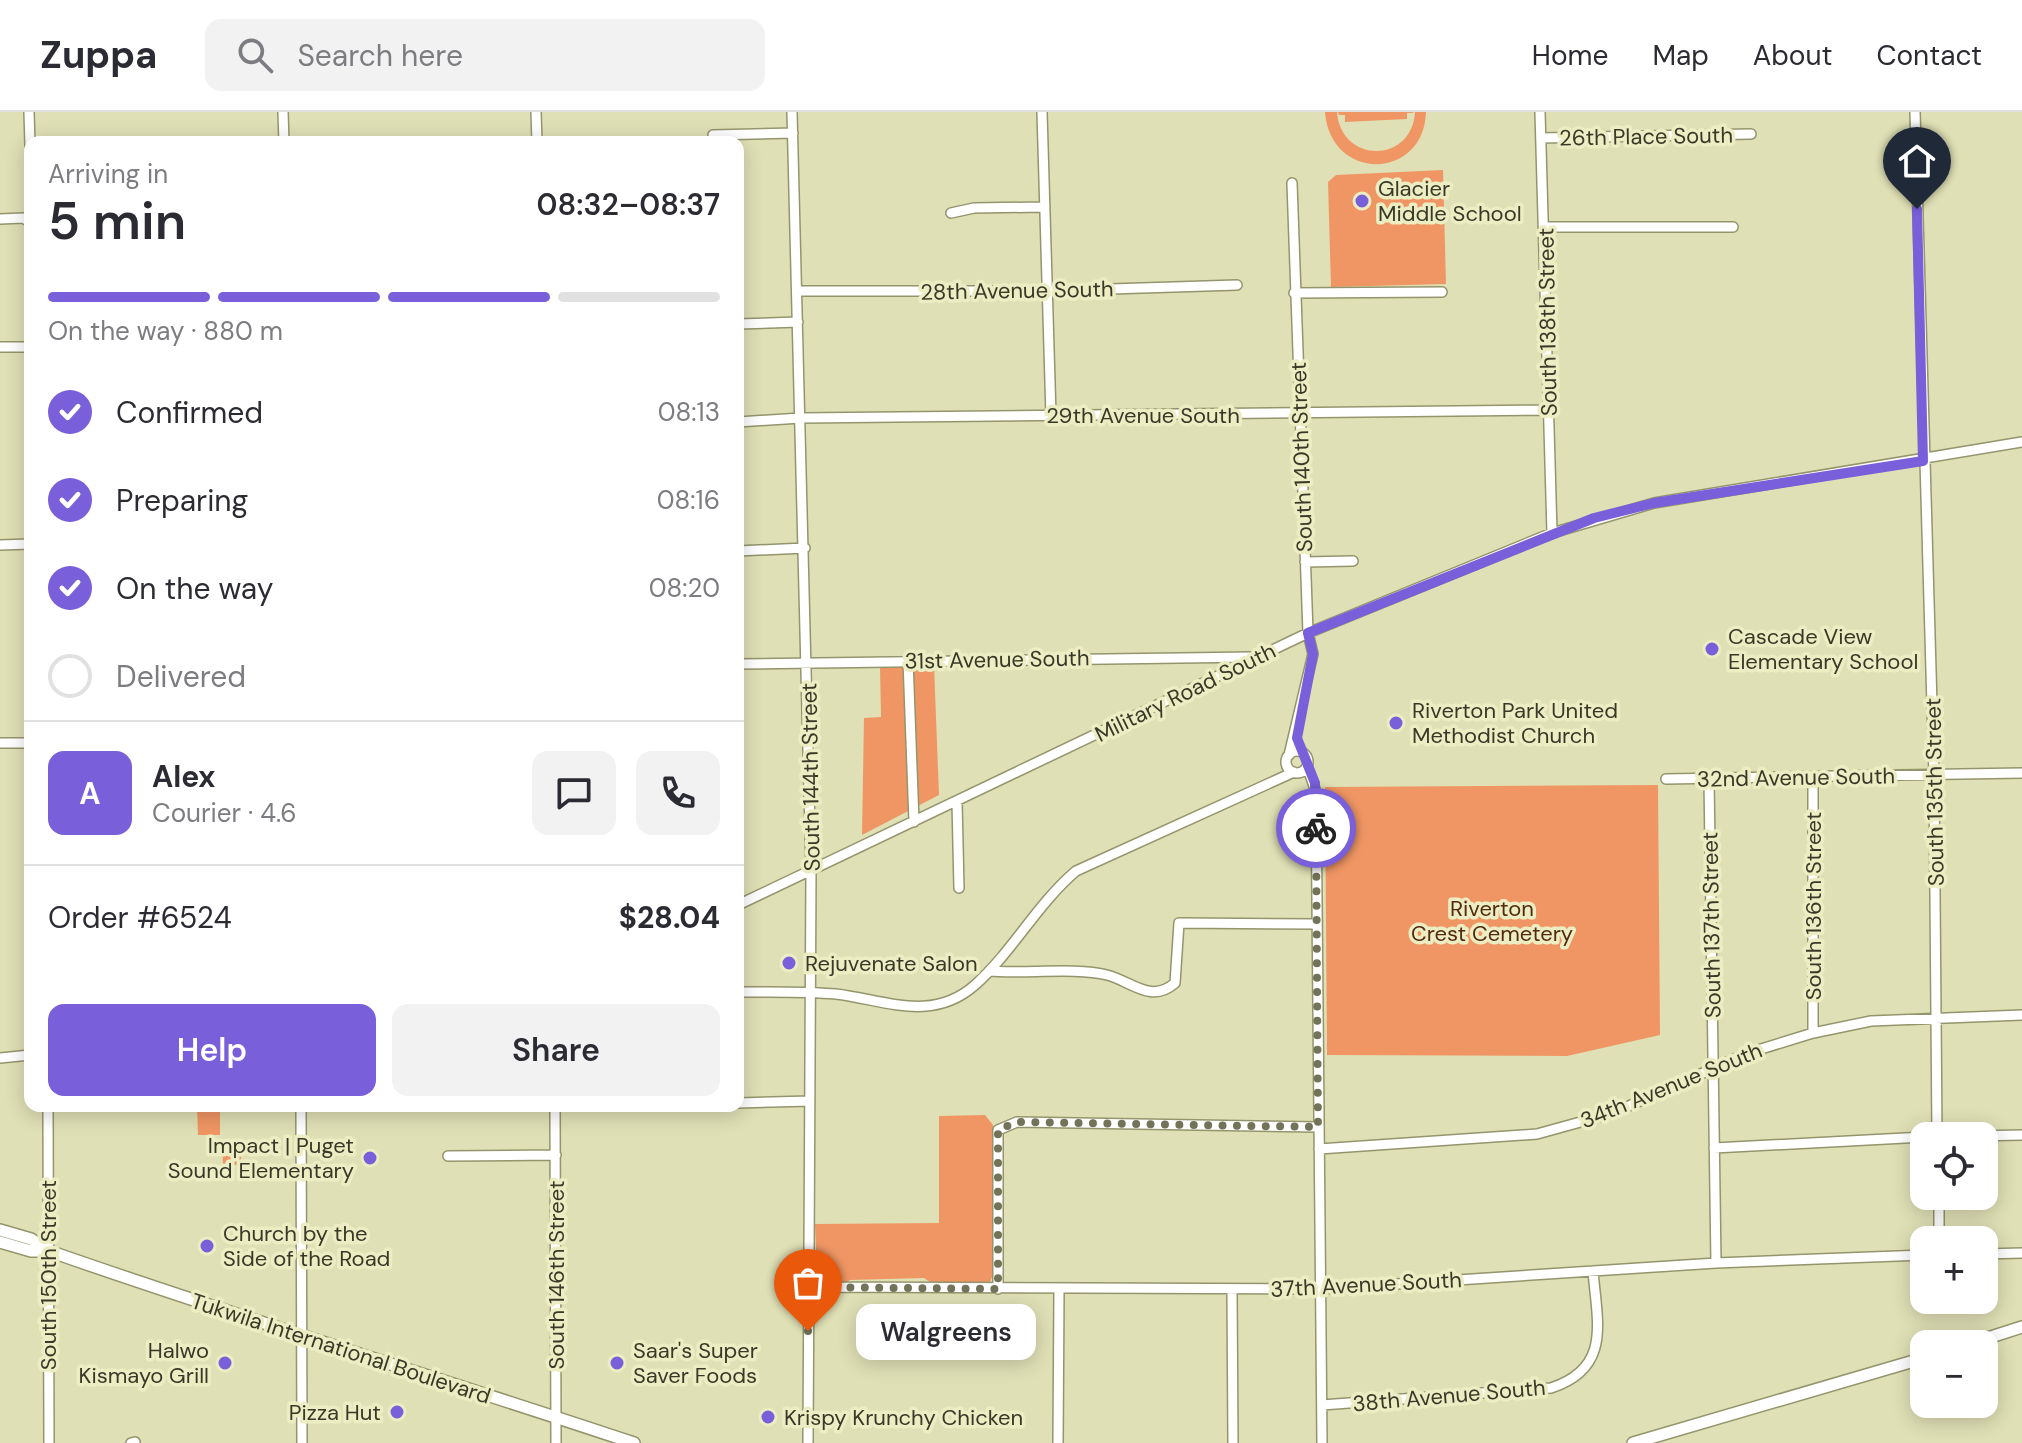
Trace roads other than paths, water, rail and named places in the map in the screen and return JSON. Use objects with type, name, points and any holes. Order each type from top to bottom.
[{"type":"main road","name":"Tukwila International Boulevard","points":[[0,1230],[31,1239],[49,1251],[301,1336],[634,1443]]},
{"type":"main road","name":"Tukwila International Boulevard","points":[[0,1242],[31,1251],[49,1251]]},
{"type":"main road","points":[[1998,1335],[2022,1327]]},
{"type":"main road","points":[[1633,1443],[1910,1362]]},
{"type":"street","points":[[29,112],[30,136]]},
{"type":"street","points":[[283,112],[284,136]]},
{"type":"street","points":[[536,112],[537,136]]},
{"type":"street","name":"South 144th Street","points":[[792,112],[811,870],[808,1443]]},
{"type":"street","points":[[1042,112],[1051,416]]},
{"type":"street","name":"South 138th Street","points":[[1540,112],[1552,533]]},
{"type":"street","name":"South 135th Street","points":[[1915,112],[1934,775],[1937,1122]]},
{"type":"street","points":[[713,135],[793,133]]},
{"type":"street","name":"26th Place South","points":[[1541,138],[1751,134]]},
{"type":"street","name":"South 140th Street","points":[[1292,183],[1298,414],[1308,633],[1313,654],[1292,757]]},
{"type":"street","points":[[951,213],[974,208],[1043,207]]},
{"type":"street","points":[[0,219],[24,219]]},
{"type":"street","points":[[1545,227],[1733,227]]},
{"type":"street","name":"28th Avenue South","points":[[797,291],[1047,291],[1237,285]]},
{"type":"street","points":[[1294,293],[1442,292]]},
{"type":"street","points":[[744,324],[798,322]]},
{"type":"street","points":[[0,347],[24,347]]},
{"type":"street","name":"29th Avenue South","points":[[744,422],[801,418],[1549,410]]},
{"type":"street","name":"Military Road South","points":[[744,902],[1308,633],[1552,533],[1654,503],[1923,461],[2022,442]]},
{"type":"street","points":[[0,545],[24,544]]},
{"type":"street","points":[[744,551],[805,548]]},
{"type":"street","points":[[1305,562],[1353,561]]},
{"type":"street","name":"31st Avenue South","points":[[744,664],[1256,657]]},
{"type":"street","points":[[908,660],[914,822]]},
{"type":"street","points":[[0,743],[24,743]]},
{"type":"street","points":[[1266,785],[1292,757],[1306,756],[1303,771]]},
{"type":"street","points":[[1292,757],[1316,792],[1322,1443]]},
{"type":"street","points":[[744,992],[811,992],[900,1007],[929,1007],[960,997],[989,971],[1054,891],[1076,871],[1303,771]]},
{"type":"street","name":"32nd Avenue South","points":[[1666,779],[1813,779],[2022,773]]},
{"type":"street","name":"South 137th Street","points":[[1709,779],[1716,1263]]},
{"type":"street","name":"South 136th Street","points":[[1813,779],[1813,1033]]},
{"type":"street","points":[[957,802],[959,888]]},
{"type":"street","points":[[989,971],[1106,975],[1141,991],[1169,989],[1175,983],[1179,923],[1316,924]]},
{"type":"street","name":"34th Avenue South","points":[[1319,1149],[1537,1134],[1613,1113],[1712,1068],[1813,1033],[1871,1021],[2022,1015]]},
{"type":"street","points":[[0,1058],[24,1056]]},
{"type":"street","points":[[744,1103],[810,1101]]},
{"type":"street","name":"South 150th Street","points":[[48,1112],[49,1443]]},
{"type":"street","points":[[301,1112],[302,1443]]},
{"type":"street","name":"South 146th Street","points":[[555,1112],[556,1443]]},
{"type":"street","points":[[998,1289],[998,1130],[1017,1122],[1318,1127]]},
{"type":"street","points":[[1998,1136],[2022,1135]]},
{"type":"street","points":[[1714,1148],[1910,1138]]},
{"type":"street","points":[[448,1156],[556,1155]]},
{"type":"street","points":[[1998,1254],[2022,1253]]},
{"type":"street","name":"37th Avenue South","points":[[808,1287],[1320,1289],[1716,1263],[1910,1256]]},
{"type":"street","name":"38th Avenue South","points":[[1322,1405],[1551,1388],[1579,1375],[1589,1364],[1598,1340],[1593,1271]]},
{"type":"street","points":[[1232,1289],[1233,1443]]},
{"type":"street","points":[[1058,1443],[1059,1290]]},
{"type":"place","name":"Glacier Middle School","points":[[1362,201]]},
{"type":"place","name":"Cascade View Elementary School","points":[[1712,649]]},
{"type":"place","name":"Riverton Park United Methodist Church","points":[[1396,723]]},
{"type":"place","name":"Rejuvenate Salon","points":[[789,963]]},
{"type":"place","name":"Impact | Puget Sound Elementary","points":[[370,1158]]},
{"type":"place","name":"Church by the Side of the Road","points":[[207,1246]]},
{"type":"place","name":"Walgreens","points":[[808,1331]]},
{"type":"place","name":"Halwo Kismayo Grill","points":[[225,1363]]},
{"type":"place","name":"Saar's Super Saver Foods","points":[[617,1363]]},
{"type":"place","name":"Pizza Hut","points":[[397,1412]]},
{"type":"place","name":"Krispy Krunchy Chicken","points":[[768,1417]]},
{"type":"park label","name":"Riverton Crest Cemetery","points":[[1492,920]]}]
